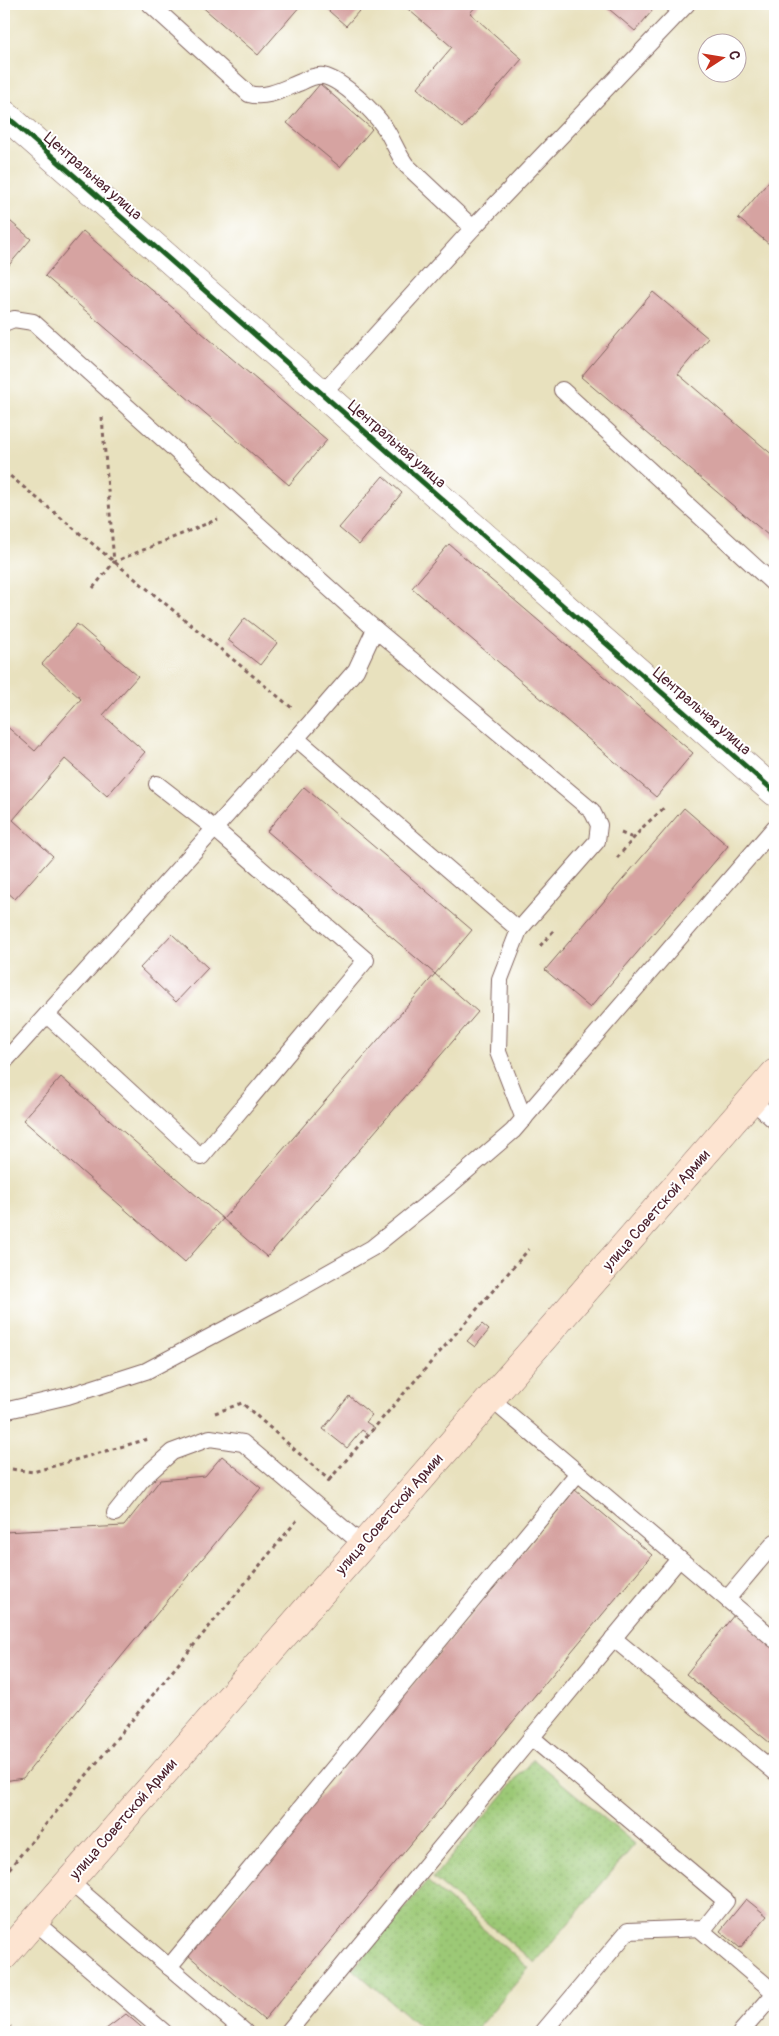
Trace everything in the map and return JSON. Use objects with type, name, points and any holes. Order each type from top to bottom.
[{"type":"main road","name":"улица Советской Армии","points":[[4,1956],[775,1073]]},
{"type":"street","name":"Центральная улица","points":[[4,114],[775,792]]},
{"type":"lane","points":[[150,4],[249,94],[258,96],[269,94],[308,79],[322,76],[336,81],[376,115],[386,130],[398,155],[406,165],[473,228]]},
{"type":"lane","points":[[322,394],[473,228],[687,4]]},
{"type":"lane","points":[[4,323],[14,319],[34,322],[374,629],[592,812],[599,825],[597,841],[519,930],[500,979],[498,1052],[524,1119]]},
{"type":"lane","points":[[562,390],[775,585]]},
{"type":"lane","points":[[4,1062],[297,739],[356,670],[374,629]]},
{"type":"lane","points":[[297,739],[519,930]]},
{"type":"lane","points":[[47,1015],[201,1157],[366,960],[215,829],[157,784]]},
{"type":"lane","points":[[4,1411],[68,1396],[146,1371],[280,1300],[372,1248],[449,1186],[524,1119],[775,827]]},
{"type":"lane","points":[[752,1100],[775,1121]]},
{"type":"lane","points":[[491,1399],[775,1640]]},
{"type":"lane","points":[[115,1513],[142,1479],[172,1452],[210,1438],[243,1443],[363,1545]]},
{"type":"lane","points":[[169,1967],[578,1473]]},
{"type":"lane","points":[[727,1599],[775,1542]]},
{"type":"lane","points":[[288,2032],[679,1559]]},
{"type":"lane","points":[[613,1638],[775,1772]]},
{"type":"lane","points":[[531,1737],[726,1901],[702,1931],[775,1993],[741,2032]]},
{"type":"lane","points":[[69,1881],[245,2032]]},
{"type":"lane","points":[[34,1922],[164,2032]]},
{"type":"lane","points":[[542,2032],[628,1931],[704,1928]]},
{"type":"path","points":[[98,381],[114,562]]},
{"type":"path","points":[[4,471],[310,723]]},
{"type":"path","points":[[93,588],[114,562],[242,510]]},
{"type":"path","points":[[4,1875],[329,1480],[529,1249]]},
{"type":"path","points":[[214,1414],[242,1403],[329,1480]]},
{"type":"path","points":[[4,1468],[33,1472],[150,1438]]},
{"type":"path","points":[[4,2022],[10,2027]]},
{"type":"green space","points":[[533,1759],[635,1844],[535,1963],[433,1878]]},
{"type":"green space","points":[[427,1881],[529,1968],[474,2032],[426,2032],[353,1969]]},
{"type":"building","points":[[199,4],[300,4],[301,5],[258,55]]},
{"type":"building","points":[[321,4],[365,4],[346,26]]},
{"type":"building","points":[[402,4],[478,4],[470,13],[522,59],[462,128],[417,88],[452,47]]},
{"type":"building","points":[[603,4],[658,4],[635,31]]},
{"type":"building","points":[[320,84],[372,129],[340,167],[287,123]]},
{"type":"building","points":[[775,174],[775,249],[738,218]]},
{"type":"building","points":[[4,216],[31,239],[4,271]]},
{"type":"building","points":[[83,231],[327,440],[289,485],[45,276]]},
{"type":"building","points":[[653,292],[708,338],[678,374],[775,457],[775,541],[581,377]]},
{"type":"building","points":[[383,476],[402,493],[359,545],[339,528]]},
{"type":"building","points":[[449,544],[693,753],[656,797],[412,588]]},
{"type":"building","points":[[245,618],[277,643],[260,665],[228,640]]},
{"type":"building","points":[[77,624],[138,676],[103,715],[145,752],[107,796],[65,759],[13,820],[53,856],[15,899],[4,889],[4,724],[35,751],[81,699],[42,664]]},
{"type":"building","points":[[304,787],[472,930],[435,974],[267,831]]},
{"type":"building","points":[[684,808],[728,846],[590,1008],[545,970]]},
{"type":"building","points":[[172,934],[208,968],[176,1002],[140,968]]},
{"type":"building","points":[[435,974],[478,1012],[267,1257],[223,1219]]},
{"type":"building","points":[[61,1077],[223,1219],[185,1262],[23,1120]]},
{"type":"building","points":[[482,1324],[489,1330],[475,1347],[467,1341]]},
{"type":"building","points":[[349,1396],[372,1415],[366,1422],[375,1428],[369,1435],[362,1430],[347,1448],[323,1429]]},
{"type":"building","points":[[222,1456],[261,1488],[23,1778],[4,1781],[4,1532],[124,1526],[160,1480],[205,1476]]},
{"type":"building","points":[[575,1490],[652,1555],[264,2020],[188,1955]]},
{"type":"building","points":[[734,1615],[775,1648],[775,1747],[686,1674]]},
{"type":"building","points":[[746,1899],[767,1916],[740,1948],[720,1931]]},
{"type":"building","points":[[126,2014],[147,2032],[102,2032]]},
{"type":"cycle path","points":[[4,114],[775,792]]}]
